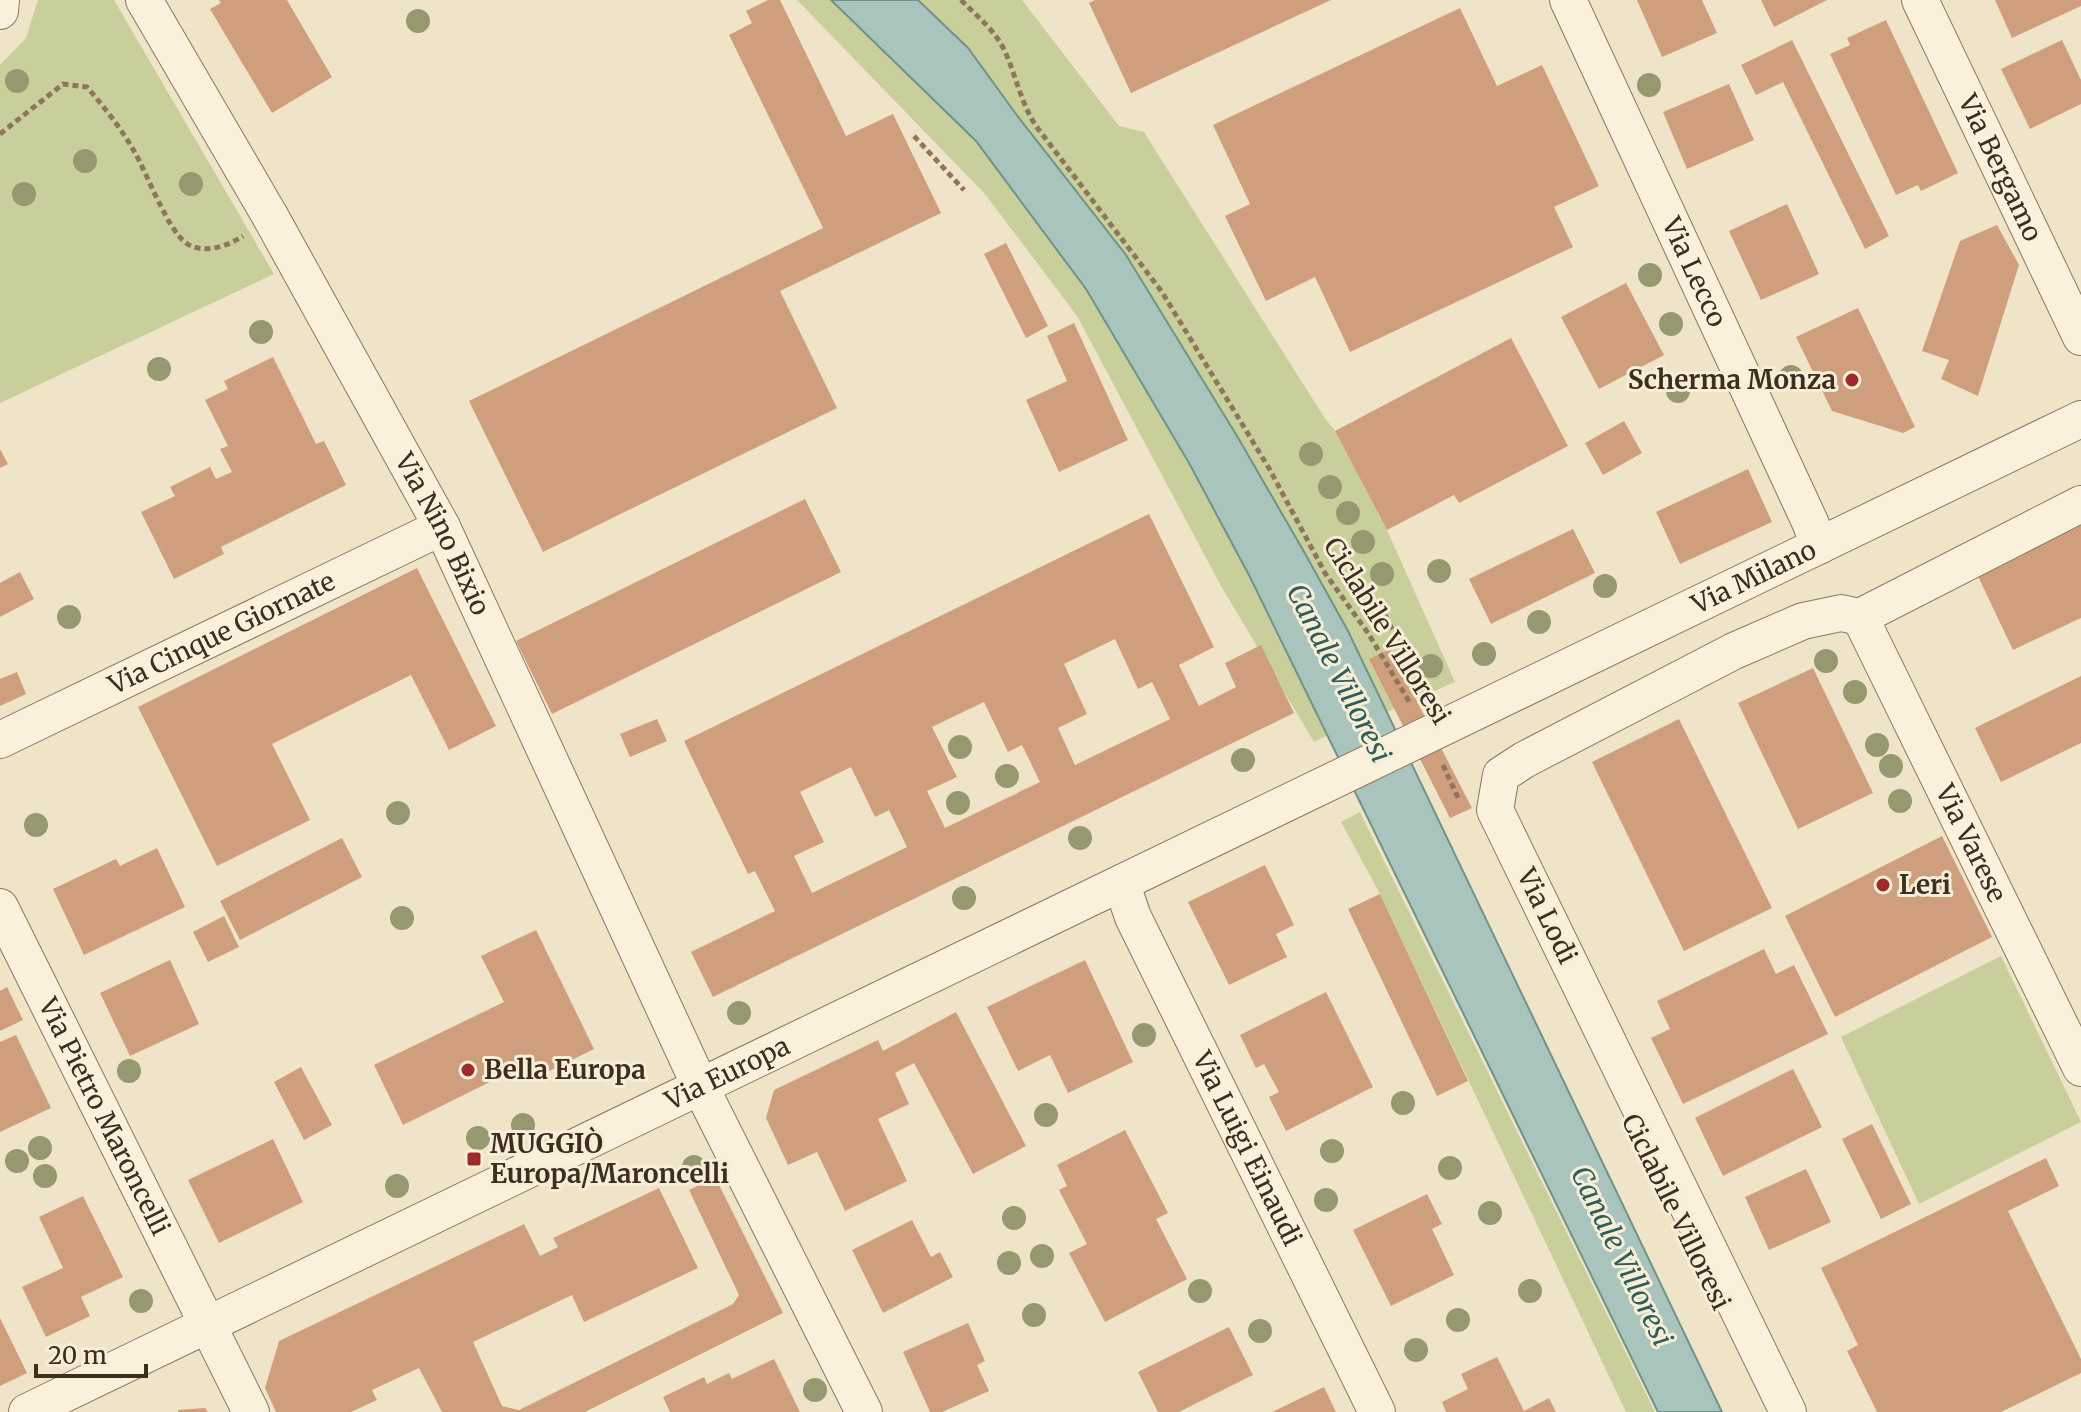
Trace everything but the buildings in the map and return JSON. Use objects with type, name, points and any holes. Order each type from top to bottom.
[{"type":"street","points":[[0,11],[1,0]]},
{"type":"street","name":"Via Nino Bixio","points":[[144,0],[270,216],[442,527],[701,1088],[864,1412]]},
{"type":"street","name":"Via Lecco","points":[[1568,0],[1819,546]]},
{"type":"street","name":"Via Bergamo","points":[[1920,0],[2081,337]]},
{"type":"street","name":"Via Milano","points":[[1430,734],[1819,546],[2076,430]]},
{"type":"street","points":[[1860,617],[2081,504]]},
{"type":"street","name":"Via Cinque Giornate","points":[[0,740],[442,527]]},
{"type":"street","name":"Via Lodi","points":[[1788,1412],[1495,810],[1501,775],[1524,760],[1734,651],[1803,621],[1841,613],[1860,617]]},
{"type":"street","name":"Via Varese","points":[[1860,617],[2081,1068]]},
{"type":"street","name":"Via Europa","points":[[27,1412],[1430,734]]},
{"type":"street","name":"Via Luigi Einaudi","points":[[1122,885],[1133,917],[1377,1412]]},
{"type":"street","name":"Via Pietro Maroncelli","points":[[0,907],[251,1412]]},
{"type":"path","name":"Ciclabile Villoresi","points":[[961,0],[1000,42],[1020,97],[1036,126],[1119,233],[1169,304],[1270,470],[1325,573],[1393,672],[1430,734],[1464,811]]},
{"type":"path","points":[[0,134],[63,84],[87,87],[107,110],[134,152],[166,215],[186,243],[205,249],[230,245],[270,216]]},
{"type":"path","points":[[914,136],[964,190]]},
{"type":"path","points":[[1385,615],[1430,734]]},
{"type":"green space","points":[[38,0],[114,0],[274,274],[0,403],[0,65],[26,38]]},
{"type":"green space","points":[[797,0],[831,0],[976,141],[1086,289],[1189,463],[1250,577],[1328,735],[1314,742],[1221,586],[1077,316],[985,194]]},
{"type":"green space","points":[[918,0],[1022,0],[1119,126],[1144,132],[1335,431],[1387,530],[1455,682],[1387,712],[1347,629],[1303,550],[1126,255],[968,48]]},
{"type":"green space","points":[[1360,812],[1655,1412],[1626,1412],[1380,894],[1341,822]]},
{"type":"green space","points":[[2001,956],[2081,1122],[1919,1204],[1841,1037]]},
{"type":"water","name":"Canale Villoresi","points":[[831,0],[918,0],[968,48],[1126,255],[1237,436],[1347,629],[1722,1412],[1658,1412],[1250,577],[1189,463],[1086,289],[976,141]]},
{"type":"place","name":"Scherma Monza","points":[[1852,380]]},
{"type":"place","name":"Leri","points":[[1883,885]]},
{"type":"place","name":"Bella Europa","points":[[468,1070]]},
{"type":"place","name":"MUGGIÒ Europa/Maroncelli","points":[[474,1159]]}]
